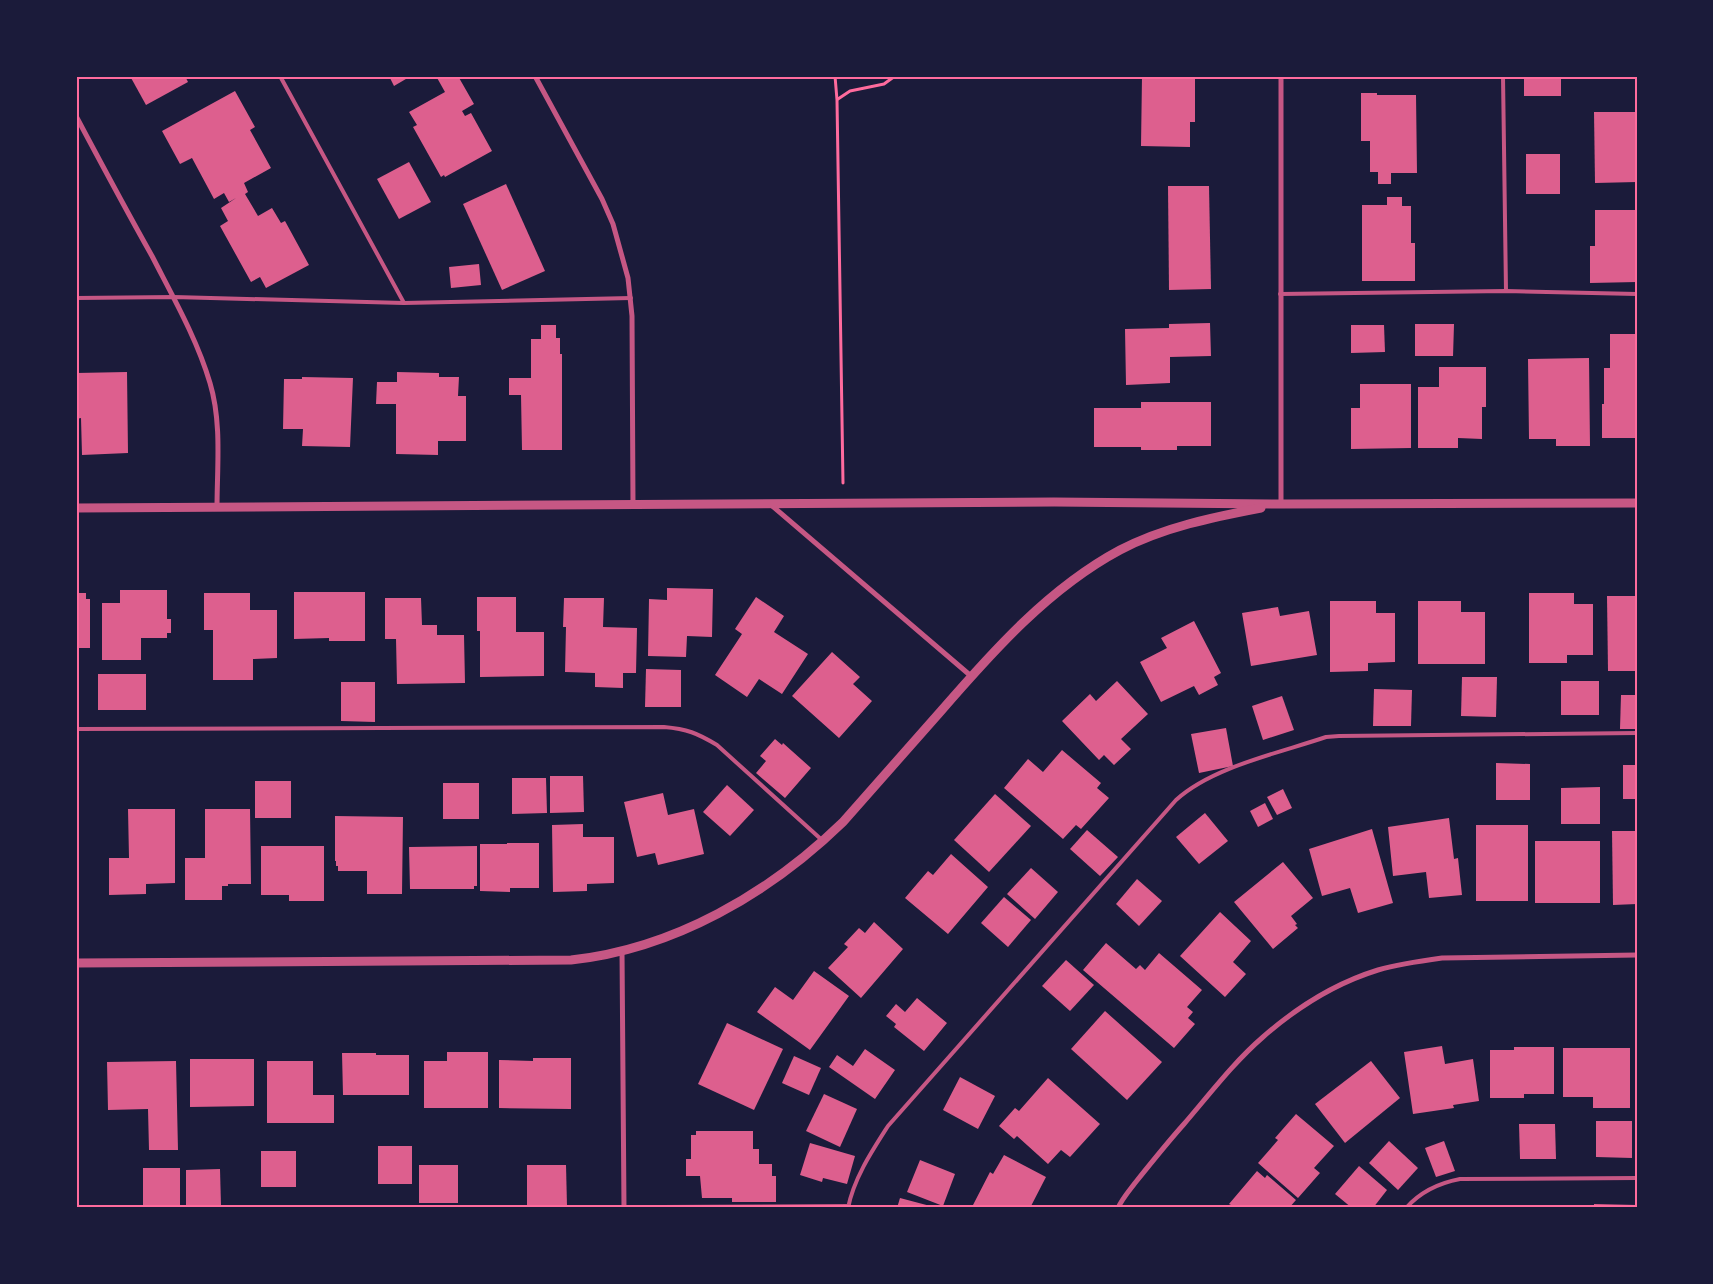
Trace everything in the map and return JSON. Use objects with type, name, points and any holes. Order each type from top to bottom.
[{"type":"street","points":[[535,76],[602,199],[613,224],[621,252],[631,298],[633,504]]},
{"type":"street","points":[[1281,76],[1281,504]]},
{"type":"street","points":[[76,116],[174,298],[202,359],[214,400],[218,432],[218,508]]},
{"type":"street","points":[[76,508],[844,502],[1637,503]]},
{"type":"street","points":[[768,503],[971,676]]},
{"type":"street","points":[[76,963],[554,960],[597,957],[622,951],[689,927],[753,894],[796,864],[824,841],[843,822],[971,676],[1018,627],[1052,596],[1087,570],[1122,549],[1173,528],[1224,515],[1281,504]]},
{"type":"street","points":[[622,951],[624,1207]]},
{"type":"street","points":[[1118,1208],[1145,1170],[1250,1049],[1288,1017],[1316,998],[1347,982],[1377,971],[1442,958],[1637,955]]},
{"type":"lane","points":[[280,76],[404,303]]},
{"type":"lane","points":[[1503,76],[1506,291]]},
{"type":"lane","points":[[1280,294],[1506,291],[1637,294]]},
{"type":"lane","points":[[76,298],[404,303],[631,298]]},
{"type":"lane","points":[[76,729],[634,727],[680,729],[697,733],[716,744],[824,841]]},
{"type":"lane","points":[[481,1208],[848,1207],[860,1175],[888,1126],[1176,800],[1188,789],[1238,766],[1326,737],[1637,732]]},
{"type":"lane","points":[[1406,1208],[1422,1193],[1435,1186],[1460,1179],[1637,1178]]},
{"type":"path","points":[[835,76],[844,502]]},
{"type":"path","points":[[837,100],[850,91],[884,84],[895,76]]},
{"type":"building","points":[[130,76],[185,76],[188,82],[146,105]]},
{"type":"building","points":[[389,76],[411,76],[394,86]]},
{"type":"building","points":[[436,76],[458,76],[474,104],[462,111],[465,116],[471,113],[492,151],[445,177],[444,175],[441,177],[413,127],[417,125],[409,112],[445,92]]},
{"type":"building","points":[[1142,76],[1195,76],[1195,122],[1190,122],[1190,147],[1141,146]]},
{"type":"building","points":[[1524,76],[1561,76],[1561,96],[1524,96]]},
{"type":"building","points":[[235,91],[255,127],[250,130],[271,168],[244,183],[248,192],[245,194],[258,216],[272,208],[281,223],[285,221],[309,265],[266,288],[260,277],[251,282],[220,226],[228,221],[221,208],[236,198],[229,202],[224,193],[214,199],[192,158],[180,164],[162,131]]},
{"type":"building","points":[[1361,93],[1416,95],[1417,173],[1391,173],[1391,184],[1378,184],[1378,172],[1370,172],[1370,141],[1361,141]]},
{"type":"building","points":[[1594,112],[1637,112],[1637,182],[1595,183]]},
{"type":"building","points":[[1526,154],[1560,154],[1560,194],[1526,194]]},
{"type":"building","points":[[409,162],[431,202],[399,219],[377,179]]},
{"type":"building","points":[[506,184],[545,271],[502,290],[463,204]]},
{"type":"building","points":[[1168,186],[1209,186],[1211,289],[1169,290]]},
{"type":"building","points":[[1387,197],[1402,197],[1402,206],[1411,206],[1411,243],[1415,243],[1415,281],[1362,281],[1362,205],[1387,205]]},
{"type":"building","points":[[1595,210],[1637,210],[1637,282],[1590,283],[1590,246],[1595,246]]},
{"type":"building","points":[[479,264],[481,285],[451,288],[449,267]]},
{"type":"building","points":[[1210,323],[1211,356],[1170,357],[1170,383],[1126,385],[1125,329],[1169,328],[1169,324]]},
{"type":"building","points":[[1415,324],[1454,324],[1453,356],[1415,356]]},
{"type":"building","points":[[541,325],[556,325],[556,338],[560,338],[560,354],[562,354],[562,450],[522,450],[521,395],[509,395],[509,378],[531,378],[531,339],[541,339]]},
{"type":"building","points":[[1351,325],[1384,325],[1385,352],[1351,353]]},
{"type":"building","points":[[1610,334],[1637,334],[1637,438],[1602,438],[1604,368],[1610,368]]},
{"type":"building","points":[[1589,358],[1590,446],[1556,446],[1556,439],[1529,439],[1528,359]]},
{"type":"building","points":[[1439,367],[1486,367],[1486,407],[1482,407],[1482,439],[1458,438],[1458,448],[1418,448],[1418,387],[1439,387]]},
{"type":"building","points":[[127,372],[128,453],[82,455],[81,418],[76,419],[76,373]]},
{"type":"building","points":[[397,372],[439,373],[439,377],[459,377],[458,396],[466,396],[466,441],[438,441],[438,455],[396,454],[396,404],[376,404],[377,382],[397,382]]},
{"type":"building","points":[[302,377],[353,378],[350,447],[302,446],[303,429],[283,429],[284,379],[302,379]]},
{"type":"building","points":[[1360,384],[1411,384],[1411,448],[1351,449],[1351,408],[1360,408]]},
{"type":"building","points":[[1141,402],[1211,402],[1211,446],[1177,446],[1177,450],[1141,450],[1141,447],[1094,447],[1094,408],[1141,408]]},
{"type":"building","points":[[667,588],[713,589],[712,637],[687,636],[686,657],[648,656],[649,599],[667,600]]},
{"type":"building","points":[[120,590],[167,590],[167,619],[171,619],[171,633],[167,633],[167,638],[141,638],[141,660],[102,660],[102,603],[120,603]]},
{"type":"building","points":[[294,592],[365,592],[365,641],[329,641],[329,638],[294,639]]},
{"type":"building","points":[[76,593],[86,593],[86,599],[90,599],[90,648],[76,648]]},
{"type":"building","points":[[204,593],[250,593],[250,610],[277,610],[277,658],[253,659],[253,680],[213,680],[213,630],[204,630]]},
{"type":"building","points":[[1529,593],[1574,593],[1574,604],[1593,604],[1593,655],[1567,655],[1567,663],[1529,663]]},
{"type":"building","points":[[1607,596],[1637,596],[1637,671],[1608,671]]},
{"type":"building","points":[[477,597],[516,597],[516,632],[544,632],[544,676],[480,677],[480,631],[477,631]]},
{"type":"building","points":[[756,597],[784,616],[774,632],[808,654],[782,694],[759,679],[747,697],[715,675],[742,634],[735,629]]},
{"type":"building","points":[[385,598],[421,598],[422,625],[437,625],[437,635],[464,635],[465,683],[397,684],[396,639],[385,639]]},
{"type":"building","points":[[564,598],[604,598],[603,627],[637,628],[636,673],[623,673],[623,688],[595,687],[595,673],[565,672],[566,627],[563,627]]},
{"type":"building","points":[[1330,601],[1376,601],[1376,613],[1395,613],[1395,662],[1368,663],[1368,671],[1330,672]]},
{"type":"building","points":[[1418,601],[1461,601],[1461,612],[1485,612],[1485,664],[1418,664]]},
{"type":"building","points":[[1278,607],[1280,616],[1309,611],[1317,655],[1251,666],[1242,613]]},
{"type":"building","points":[[1194,621],[1221,673],[1214,677],[1218,685],[1199,695],[1194,686],[1161,702],[1140,662],[1167,648],[1161,638]]},
{"type":"building","points":[[832,652],[860,677],[853,684],[872,701],[839,738],[792,696]]},
{"type":"building","points":[[646,669],[681,670],[681,707],[645,707]]},
{"type":"building","points":[[98,674],[146,674],[146,710],[98,710]]},
{"type":"building","points":[[1462,677],[1497,677],[1496,717],[1461,716]]},
{"type":"building","points":[[1117,681],[1148,714],[1121,739],[1131,749],[1114,765],[1104,755],[1099,760],[1062,721],[1090,694],[1096,701]]},
{"type":"building","points":[[1561,681],[1599,681],[1599,715],[1561,715]]},
{"type":"building","points":[[341,682],[375,682],[375,722],[341,721]]},
{"type":"building","points":[[1374,689],[1412,690],[1411,726],[1373,726]]},
{"type":"building","points":[[1621,695],[1637,695],[1637,729],[1620,729]]},
{"type":"building","points":[[1282,696],[1294,730],[1263,740],[1252,706]]},
{"type":"building","points":[[1226,728],[1233,766],[1199,773],[1191,734]]},
{"type":"building","points":[[775,739],[782,745],[783,743],[811,768],[785,798],[756,773],[766,761],[760,756]]},
{"type":"building","points":[[1062,750],[1101,783],[1097,788],[1109,798],[1081,829],[1076,825],[1063,839],[1004,788],[1028,759],[1043,772]]},
{"type":"building","points":[[1496,763],[1530,764],[1530,800],[1496,800]]},
{"type":"building","points":[[1623,765],[1637,765],[1637,799],[1623,799]]},
{"type":"building","points":[[550,776],[583,776],[584,812],[550,813]]},
{"type":"building","points":[[512,778],[546,778],[547,813],[512,814]]},
{"type":"building","points":[[255,781],[291,781],[291,818],[255,818]]},
{"type":"building","points":[[443,783],[479,783],[479,819],[443,819]]},
{"type":"building","points":[[727,785],[754,810],[730,836],[703,812]]},
{"type":"building","points":[[1600,787],[1600,824],[1561,824],[1561,788]]},
{"type":"building","points":[[1283,789],[1292,808],[1277,815],[1267,797]]},
{"type":"building","points":[[663,793],[668,815],[694,809],[704,854],[658,865],[655,853],[637,857],[624,802]]},
{"type":"building","points":[[995,794],[1031,826],[989,872],[954,840]]},
{"type":"building","points":[[1265,803],[1273,819],[1258,827],[1250,811]]},
{"type":"building","points":[[128,809],[175,809],[175,883],[146,884],[146,894],[109,895],[109,858],[129,858]]},
{"type":"building","points":[[205,809],[250,809],[251,884],[228,884],[228,886],[222,886],[222,900],[185,900],[185,858],[205,858]]},
{"type":"building","points":[[1205,813],[1228,841],[1199,864],[1176,837]]},
{"type":"building","points":[[335,816],[403,817],[402,894],[367,894],[367,871],[338,871],[335,861]]},
{"type":"building","points":[[1449,818],[1454,859],[1458,858],[1462,895],[1429,898],[1426,872],[1393,876],[1388,827]]},
{"type":"building","points":[[583,824],[583,837],[614,837],[614,883],[587,884],[587,891],[553,892],[552,825]]},
{"type":"building","points":[[1476,825],[1528,825],[1528,901],[1476,901]]},
{"type":"building","points":[[1372,829],[1393,903],[1358,913],[1350,888],[1322,896],[1309,849]]},
{"type":"building","points":[[1087,830],[1118,857],[1100,876],[1070,849]]},
{"type":"building","points":[[1612,831],[1637,831],[1637,904],[1613,905]]},
{"type":"building","points":[[1535,841],[1600,841],[1600,903],[1535,903]]},
{"type":"building","points":[[539,843],[539,888],[510,888],[510,892],[480,891],[480,844]]},
{"type":"building","points":[[261,846],[324,846],[324,901],[289,901],[289,895],[261,895]]},
{"type":"building","points":[[477,846],[477,886],[474,886],[474,889],[410,889],[409,847]]},
{"type":"building","points":[[951,854],[988,887],[948,934],[905,898],[928,871],[933,875]]},
{"type":"building","points":[[1283,862],[1313,898],[1291,916],[1298,928],[1273,949],[1234,902]]},
{"type":"building","points":[[1031,868],[1058,892],[1035,919],[1007,894]]},
{"type":"building","points":[[1137,879],[1162,901],[1139,926],[1116,904]]},
{"type":"building","points":[[1004,897],[1031,920],[1008,947],[981,923]]},
{"type":"building","points":[[1220,912],[1251,941],[1233,962],[1246,974],[1225,997],[1180,956]]},
{"type":"building","points":[[874,922],[903,949],[861,998],[828,968],[848,947],[844,944],[859,928],[865,933]]},
{"type":"building","points":[[1106,943],[1136,969],[1140,965],[1145,970],[1159,953],[1202,990],[1187,1007],[1193,1012],[1188,1018],[1195,1024],[1174,1048],[1083,970]]},
{"type":"building","points":[[1066,960],[1094,985],[1070,1011],[1042,986]]},
{"type":"building","points":[[814,971],[849,996],[810,1050],[757,1012],[775,987],[793,1000]]},
{"type":"building","points":[[917,998],[947,1023],[924,1051],[894,1027],[896,1024],[886,1016],[896,1004],[905,1012]]},
{"type":"building","points":[[1105,1011],[1162,1062],[1127,1100],[1071,1049]]},
{"type":"building","points":[[727,1023],[783,1049],[754,1110],[698,1084]]},
{"type":"building","points":[[1442,1046],[1445,1064],[1473,1059],[1479,1101],[1453,1105],[1454,1108],[1413,1114],[1404,1052]]},
{"type":"building","points":[[1514,1047],[1554,1047],[1554,1094],[1524,1094],[1524,1098],[1490,1098],[1490,1050],[1514,1050]]},
{"type":"building","points":[[1563,1048],[1630,1048],[1630,1108],[1593,1108],[1593,1097],[1563,1097]]},
{"type":"building","points":[[865,1049],[895,1070],[875,1099],[829,1067],[837,1055],[853,1066]]},
{"type":"building","points":[[447,1052],[488,1052],[488,1108],[424,1108],[424,1061],[447,1061]]},
{"type":"building","points":[[342,1053],[409,1055],[409,1095],[343,1095]]},
{"type":"building","points":[[794,1056],[821,1068],[809,1095],[782,1083]]},
{"type":"building","points":[[533,1058],[571,1058],[571,1109],[499,1108],[499,1060],[533,1061]]},
{"type":"building","points":[[190,1059],[254,1059],[254,1106],[190,1107]]},
{"type":"building","points":[[176,1061],[178,1150],[149,1150],[148,1109],[108,1110],[107,1062]]},
{"type":"building","points":[[267,1061],[313,1061],[313,1095],[334,1095],[334,1123],[267,1123]]},
{"type":"building","points":[[1371,1061],[1400,1098],[1345,1143],[1315,1104]]},
{"type":"building","points":[[960,1077],[995,1096],[978,1129],[943,1110]]},
{"type":"building","points":[[1048,1078],[1100,1124],[1070,1157],[1061,1150],[1048,1164],[1017,1136],[1014,1139],[999,1126],[1015,1108],[1019,1111]]},
{"type":"building","points":[[824,1094],[857,1109],[840,1147],[806,1131]]},
{"type":"building","points":[[1296,1114],[1334,1146],[1314,1168],[1320,1173],[1298,1198],[1258,1163],[1278,1140],[1275,1138]]},
{"type":"building","points":[[1596,1121],[1632,1121],[1632,1158],[1596,1157]]},
{"type":"building","points":[[1519,1124],[1555,1124],[1556,1159],[1520,1159]]},
{"type":"building","points":[[696,1131],[753,1131],[753,1149],[759,1149],[759,1164],[772,1164],[772,1176],[776,1176],[776,1202],[732,1202],[732,1198],[702,1198],[700,1176],[686,1176],[686,1159],[691,1159],[691,1135],[696,1135]]},
{"type":"building","points":[[1389,1141],[1418,1168],[1398,1190],[1369,1163]]},
{"type":"building","points":[[1444,1141],[1455,1171],[1436,1177],[1425,1148]]},
{"type":"building","points":[[810,1143],[855,1156],[847,1184],[823,1178],[822,1182],[800,1175]]},
{"type":"building","points":[[378,1146],[412,1146],[412,1184],[378,1184]]},
{"type":"building","points":[[261,1151],[296,1151],[296,1187],[261,1187]]},
{"type":"building","points":[[1004,1155],[1046,1177],[1030,1208],[978,1208],[973,1205],[990,1172],[993,1174]]},
{"type":"building","points":[[920,1160],[955,1174],[943,1206],[907,1192]]},
{"type":"building","points":[[419,1165],[458,1165],[458,1203],[419,1203]]},
{"type":"building","points":[[527,1165],[566,1165],[567,1206],[527,1206]]},
{"type":"building","points":[[1359,1166],[1387,1190],[1373,1208],[1352,1208],[1335,1194]]},
{"type":"building","points":[[143,1168],[180,1168],[180,1206],[143,1206]]},
{"type":"building","points":[[220,1169],[221,1206],[186,1207],[186,1170]]},
{"type":"building","points":[[1257,1171],[1265,1178],[1267,1175],[1296,1200],[1289,1208],[1229,1208],[1231,1205],[1229,1204]]},
{"type":"building","points":[[900,1198],[934,1207],[934,1208],[897,1208]]},
{"type":"building","points":[[1594,1204],[1637,1205],[1637,1208],[1594,1208]]}]
